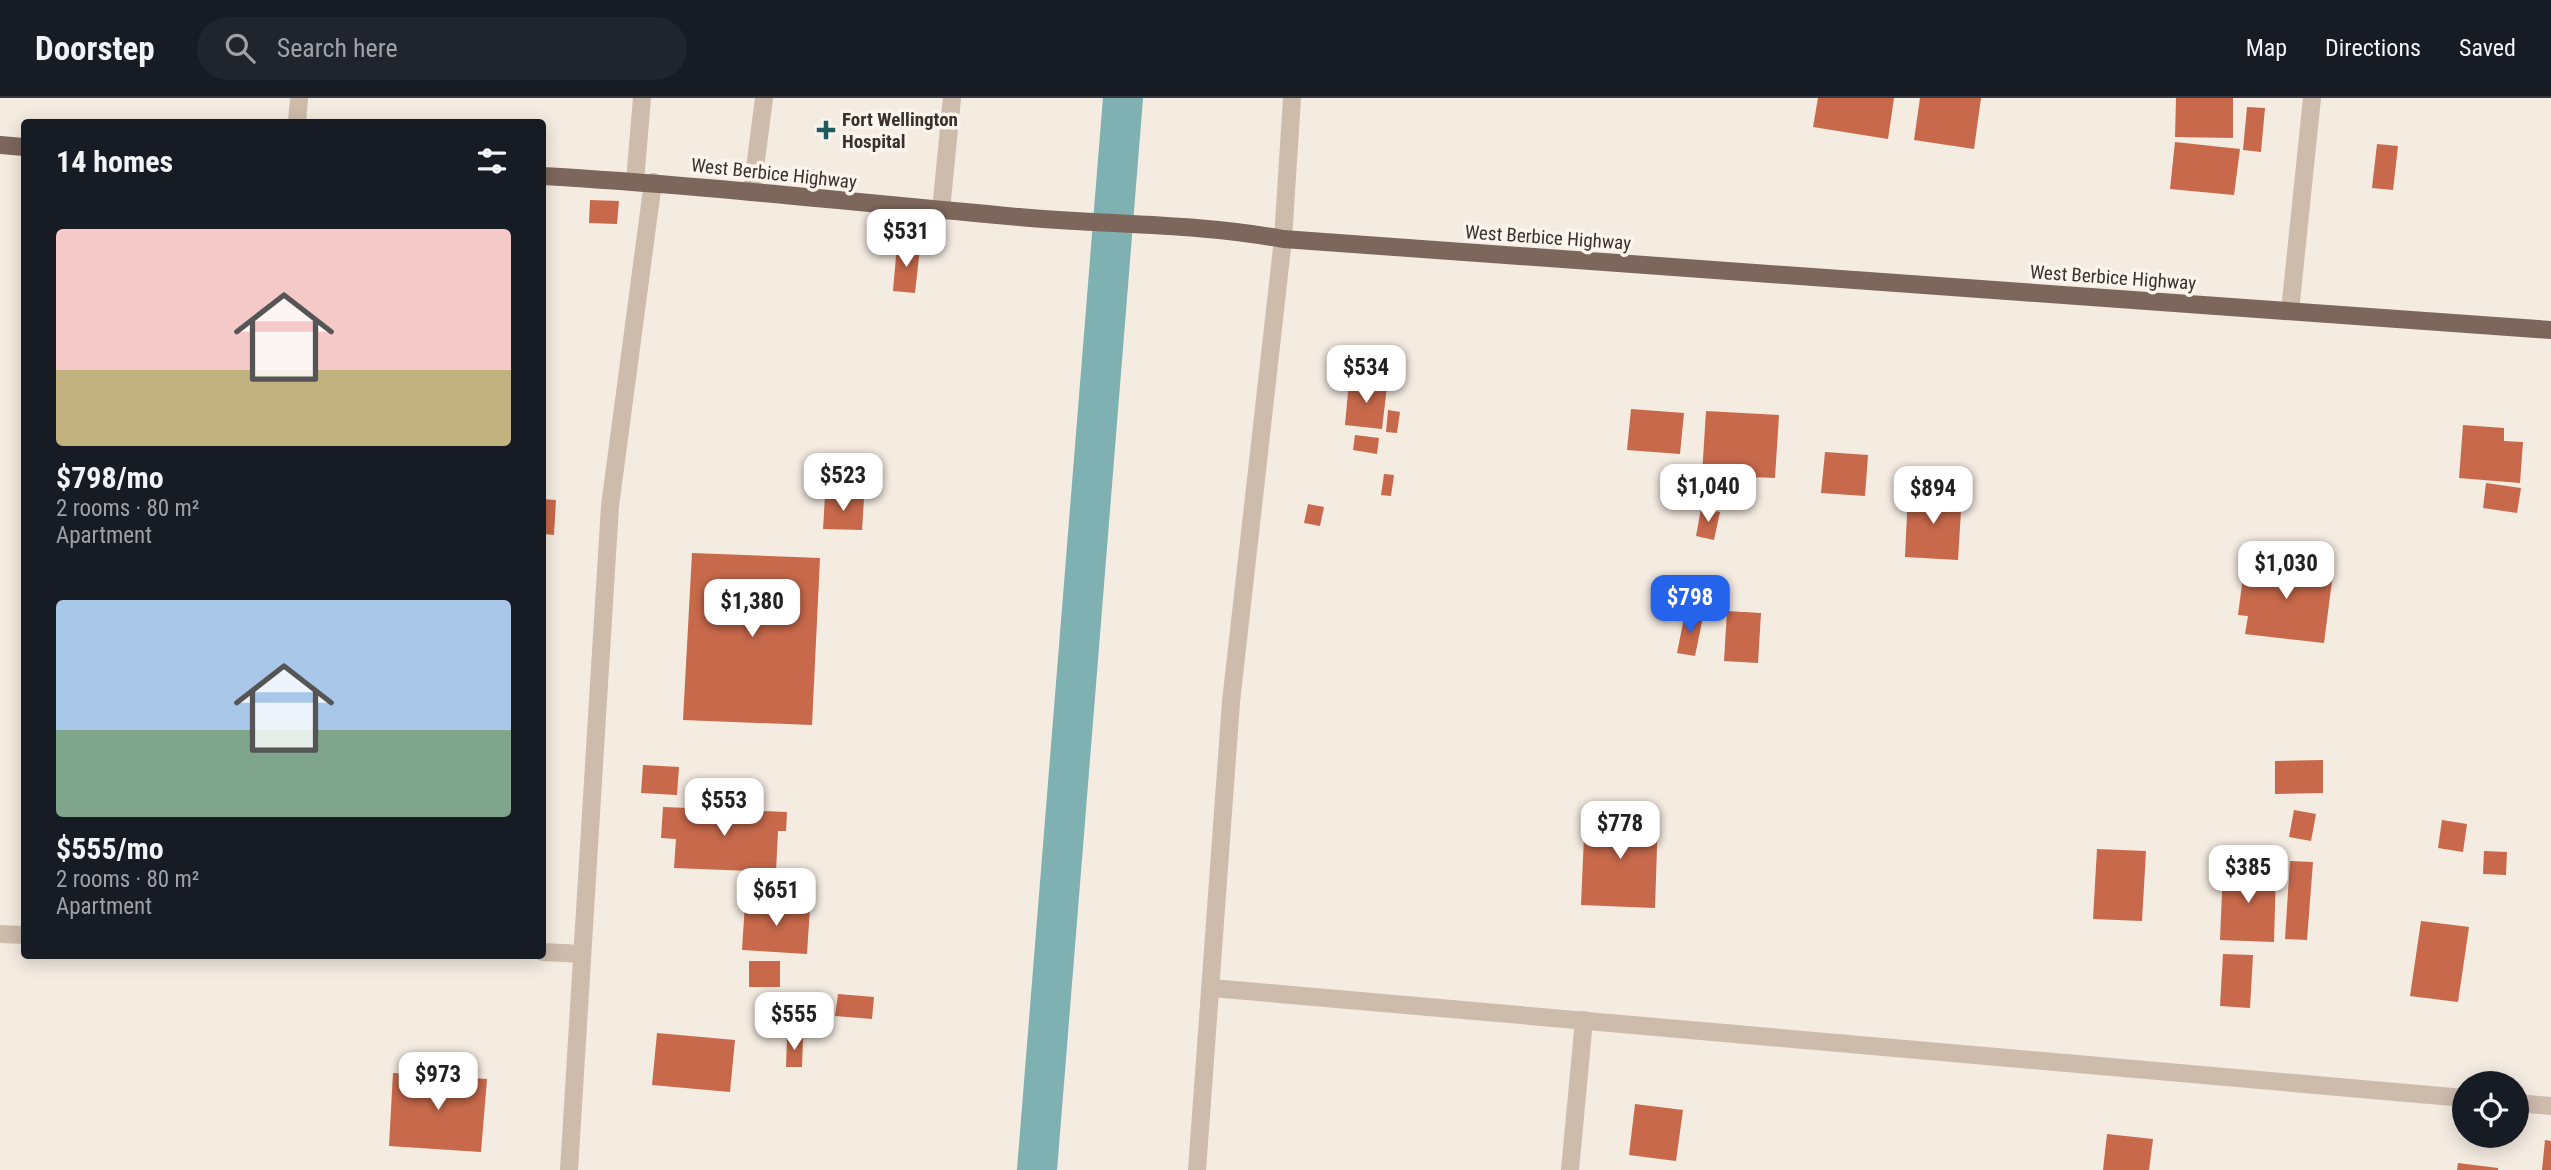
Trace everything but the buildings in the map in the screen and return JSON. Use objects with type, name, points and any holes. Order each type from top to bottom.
[{"type":"main road","points":[[0,145],[21,146]]},
{"type":"main road","name":"West Berbice Highway","points":[[546,176],[644,182],[1067,221],[1246,232],[1283,239],[2551,330]]},
{"type":"street","points":[[297,119],[299,98]]},
{"type":"street","points":[[569,1170],[610,506],[644,182],[642,98]]},
{"type":"street","points":[[752,192],[764,98]]},
{"type":"street","points":[[941,210],[952,98]]},
{"type":"street","points":[[1197,1170],[1231,702],[1283,239],[1292,98]]},
{"type":"street","points":[[2290,311],[2312,98]]},
{"type":"street","points":[[0,934],[21,935]]},
{"type":"street","points":[[546,952],[582,954]]},
{"type":"street","points":[[1212,988],[2452,1097]]},
{"type":"street","points":[[1570,1170],[1584,1020]]},
{"type":"street","points":[[2529,1104],[2551,1106]]},
{"type":"waterway","points":[[1037,1170],[1123,98]]},
{"type":"place","name":"Fort Wellington Hospital","points":[[826,130]]}]
